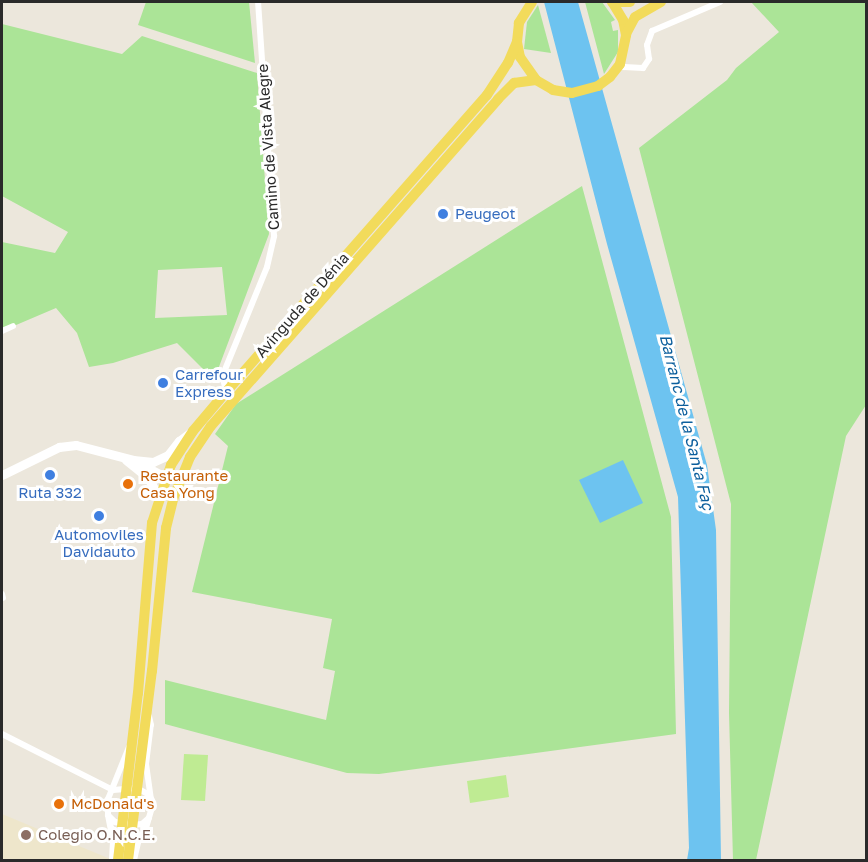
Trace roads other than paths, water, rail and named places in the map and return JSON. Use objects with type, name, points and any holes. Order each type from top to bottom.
[{"type":"main road","name":"Avinguda de Dénia","points":[[132,787],[133,739],[146,607],[147,566],[152,523],[166,477],[193,430],[487,95],[508,63],[517,42],[519,23],[532,2]]},
{"type":"main road","points":[[612,2],[630,2]]},
{"type":"main road","points":[[612,2],[623,20],[626,34]]},
{"type":"main road","points":[[517,42],[524,65],[536,80],[562,92],[581,93],[606,81],[620,64],[626,34],[635,17],[661,2]]},
{"type":"main road","name":"Avinguda de Dénia","points":[[118,861],[127,824],[147,710],[166,528],[173,499],[190,457],[211,426],[498,99],[514,83],[536,80]]},
{"type":"main road","points":[[2,475],[59,447],[87,446],[146,463],[160,459],[193,430]]},
{"type":"main road","points":[[122,457],[148,478],[159,497]]},
{"type":"main road","points":[[133,460],[166,477],[169,488],[158,544],[163,557]]},
{"type":"main road","name":"Avinguda de Dénia","points":[[127,824],[128,861]]},
{"type":"street","name":"Camino de Vista Alegre","points":[[226,392],[224,372],[267,267],[274,236],[258,2]]},
{"type":"street","points":[[620,64],[624,67],[643,68],[649,58],[647,45],[652,31],[701,5],[720,2]]},
{"type":"street","points":[[2,331],[13,326]]},
{"type":"street","name":"Avinguda de Dénia","points":[[134,861],[138,842],[150,818],[152,801],[147,773],[151,725],[147,710]]},
{"type":"street","points":[[2,734],[113,790],[132,787],[148,794],[152,801]]},
{"type":"street","name":"Avinguda de Dénia","points":[[112,861],[113,841],[108,815],[108,799],[133,739]]},
{"type":"street","points":[[108,815],[115,822],[127,824],[142,824],[150,818]]},
{"type":"water","name":"Barranc de la Santa Faç","points":[[544,2],[578,2],[707,465],[716,530],[721,860],[687,860],[689,848],[678,497],[607,244]]},
{"type":"water","points":[[623,460],[643,503],[600,523],[579,480]]},
{"type":"place","name":"Peugeot","points":[[443,214]]},
{"type":"place","name":"Carrefour Express","points":[[163,383]]},
{"type":"place","name":"Ruta 332","points":[[50,475]]},
{"type":"place","name":"Restaurante Casa Yong","points":[[128,484]]},
{"type":"place","name":"Automoviles Davidauto","points":[[99,516]]},
{"type":"place","name":"McDonald's","points":[[59,804]]},
{"type":"place","name":"Colegio O.N.C.E.","points":[[26,835]]}]
